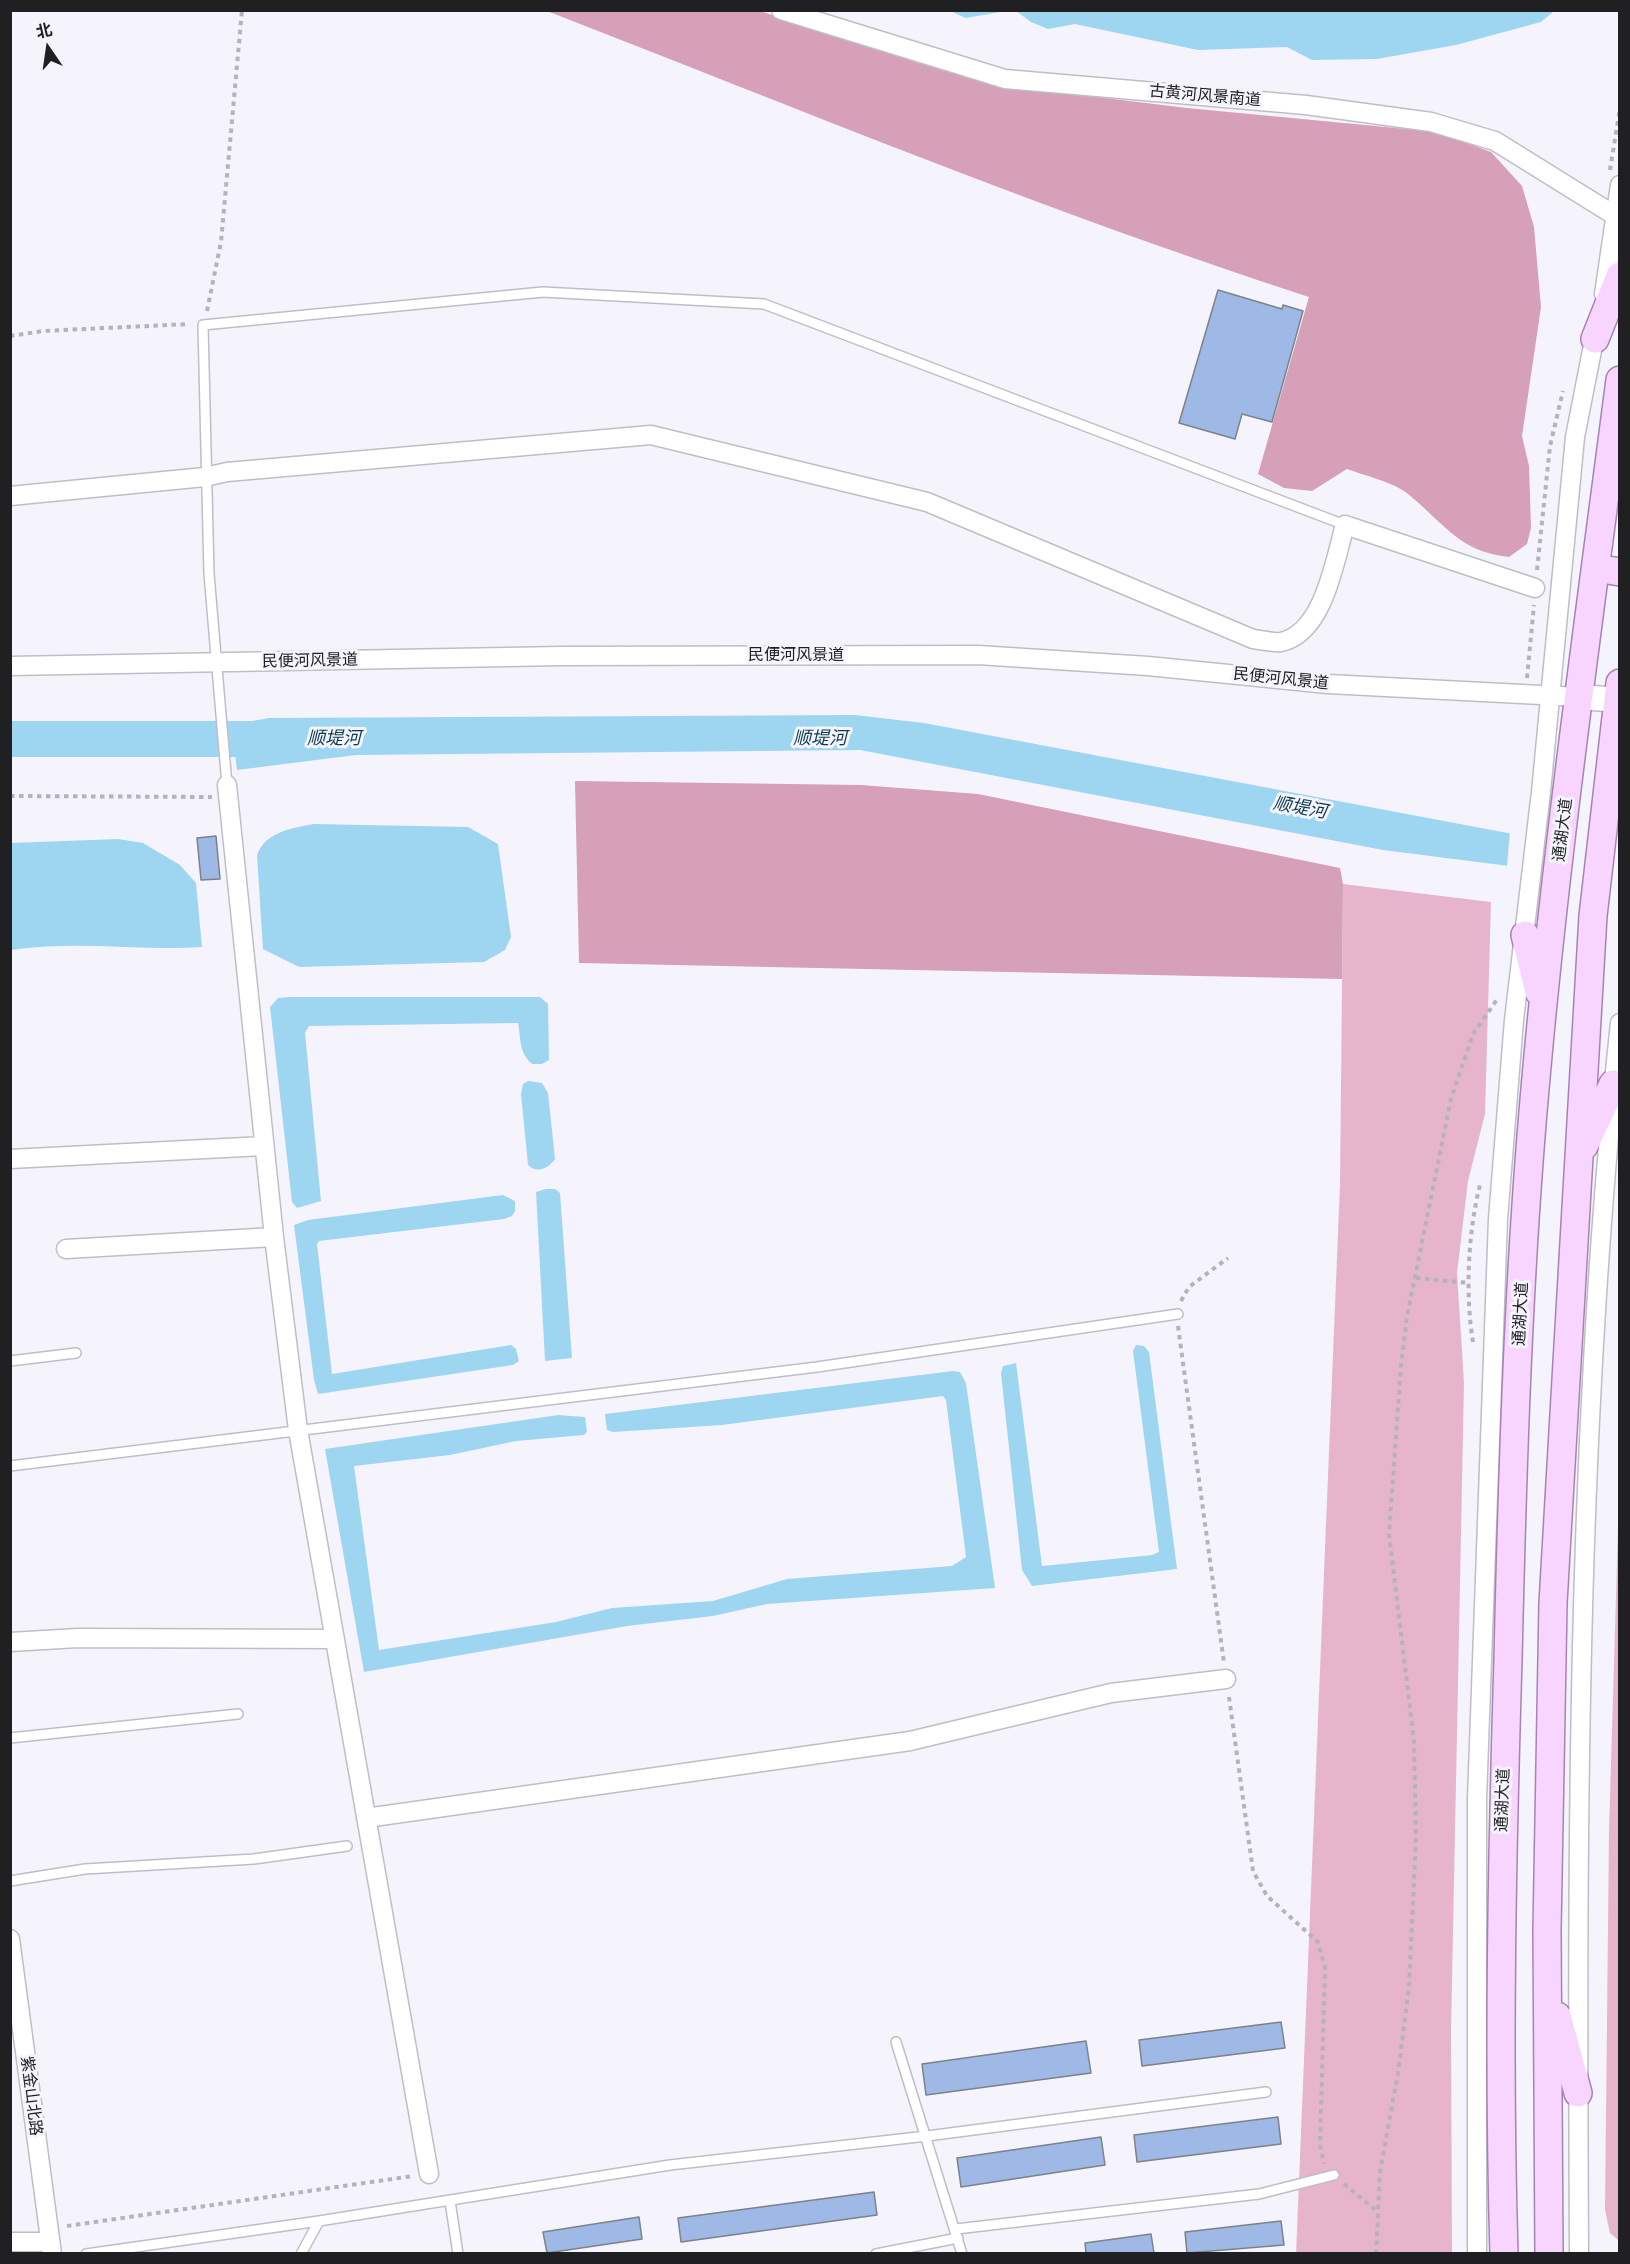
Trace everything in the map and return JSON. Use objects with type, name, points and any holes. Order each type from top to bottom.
[{"type":"main road","points":[[1595,339],[1620,276]]},
{"type":"main road","name":"通湖大道","points":[[1504,2253],[1500,1982],[1514,1442],[1530,1148],[1544,1013],[1542,896],[1564,812],[1580,697],[1608,567],[1620,380]]},
{"type":"main road","points":[[1549,2253],[1548,1983],[1553,1603],[1593,916],[1602,819],[1619,695]]},
{"type":"main road","points":[[1525,935],[1544,1013]]},
{"type":"main road","points":[[1578,1160],[1613,1084]]},
{"type":"main road","points":[[1548,1983],[1578,2092]]},
{"type":"street","name":"古黄河风景南道","points":[[781,10],[1005,79],[1306,105],[1431,122],[1495,141],[1614,215]]},
{"type":"street","points":[[1477,2253],[1476,1799],[1498,1219],[1514,1020],[1525,935],[1542,896],[1540,792],[1575,438],[1606,281],[1620,185]]},
{"type":"street","points":[[10,496],[205,477],[227,472],[651,435],[927,502],[1253,639],[1280,642],[1298,633],[1323,602],[1345,525],[1535,588]]},
{"type":"street","name":"民便河风景道","points":[[10,666],[217,669],[562,656],[978,655],[1148,666],[1328,684],[1580,697]]},
{"type":"street","points":[[1580,697],[1619,695]]},
{"type":"street","points":[[227,791],[274,1237],[298,1430],[429,2174]]},
{"type":"street","points":[[1579,2253],[1578,1893],[1583,1604],[1595,1355],[1613,1084],[1620,1023]]},
{"type":"street","points":[[10,1159],[264,1146]]},
{"type":"street","points":[[66,1249],[274,1237]]},
{"type":"street","points":[[10,1642],[78,1638],[334,1639]]},
{"type":"street","points":[[366,1818],[910,1741],[1111,1693],[1226,1679]]},
{"type":"street","name":"紫金山北路","points":[[10,1939],[17,2036],[50,2241]]},
{"type":"street","points":[[10,2242],[50,2241]]},
{"type":"lane","points":[[227,791],[208,574],[203,326],[543,292],[764,304],[1345,525]]},
{"type":"lane","points":[[10,1466],[817,1367],[1178,1314]]},
{"type":"lane","points":[[10,1361],[76,1353]]},
{"type":"lane","points":[[10,1738],[238,1714]]},
{"type":"lane","points":[[10,1881],[85,1869],[254,1859],[346,1846]]},
{"type":"lane","points":[[896,2042],[962,2253]]},
{"type":"lane","points":[[86,2253],[320,2221],[670,2165],[927,2136],[1266,2092]]},
{"type":"lane","points":[[876,2253],[957,2233],[1259,2194],[1334,2175]]},
{"type":"lane","points":[[450,2201],[458,2253]]},
{"type":"lane","points":[[301,2253],[320,2221]]},
{"type":"path","points":[[10,336],[43,331],[174,323],[203,326],[213,297],[221,242],[242,10]]},
{"type":"path","points":[[10,796],[227,791]]},
{"type":"path","points":[[1377,2253],[1380,2172],[1398,2073],[1409,1987],[1416,1838],[1413,1741],[1389,1534],[1401,1365],[1407,1316],[1451,1099],[1473,1034],[1501,995]]},
{"type":"path","points":[[1228,1258],[1189,1287],[1179,1305],[1178,1314],[1253,1871],[1267,1896],[1318,1942],[1325,1968],[1321,2158],[1334,2175],[1378,2212]]},
{"type":"path","points":[[1416,1278],[1470,1283]]},
{"type":"path","points":[[50,2241],[429,2174]]},
{"type":"shaded area","points":[[547,11],[760,11],[918,63],[1023,88],[1187,108],[1438,132],[1491,152],[1522,186],[1534,227],[1541,307],[1522,436],[1529,466],[1531,528],[1527,544],[1509,557],[1477,549],[1453,534],[1402,490],[1347,469],[1312,491],[1284,488],[1258,474],[1309,297],[1116,231]]},
{"type":"shaded area","points":[[575,781],[861,785],[978,794],[1340,868],[1343,884],[1342,979],[579,963]]},
{"type":"shaded area","points":[[1343,884],[1491,902],[1485,1114],[1468,1181],[1457,1273],[1464,1383],[1451,2031],[1452,2253],[1296,2254],[1340,1184]]},
{"type":"shaded area","points":[[1619,1494],[1620,2241],[1610,2233],[1605,2210],[1609,1831]]},
{"type":"water","points":[[950,10],[1006,11],[966,18]]},
{"type":"water","points":[[1016,11],[1554,11],[1541,22],[1456,45],[1377,59],[1312,60],[1287,47],[1198,50],[1075,24],[1048,29],[1031,22]]},
{"type":"water","points":[[855,715],[924,723],[1529,837],[1619,880],[1383,850],[860,750],[356,755],[237,770],[232,728],[241,723],[269,718]]},
{"type":"water","points":[[314,824],[468,827],[498,844],[511,937],[505,950],[484,962],[299,967],[263,949],[257,855],[266,841],[280,832]]},
{"type":"water","points":[[118,839],[143,843],[180,865],[196,883],[202,947],[59,946],[11,950],[11,843]]},
{"type":"water","points":[[540,997],[548,1004],[549,1060],[542,1064],[532,1064],[528,1060],[521,1045],[518,1023],[309,1026],[305,1033],[321,1201],[297,1208],[292,1202],[270,1007],[278,998]]},
{"type":"water","points":[[528,1081],[542,1083],[548,1093],[555,1159],[550,1165],[539,1169],[528,1165],[521,1094],[523,1084]]},
{"type":"water","points":[[555,1189],[560,1193],[572,1358],[545,1361],[536,1192]]},
{"type":"water","points":[[503,1195],[515,1201],[515,1211],[512,1216],[504,1219],[319,1241],[317,1244],[332,1374],[511,1345],[516,1349],[519,1361],[513,1365],[318,1394],[314,1380],[294,1225],[308,1220]]},
{"type":"water","points":[[1136,1345],[1144,1346],[1149,1352],[1177,1569],[1032,1586],[1022,1570],[1001,1373],[1003,1366],[1016,1363],[1042,1566],[1152,1555],[1159,1552],[1133,1351]]},
{"type":"water","points":[[953,1371],[960,1372],[966,1383],[995,1588],[767,1604],[713,1616],[627,1626],[364,1672],[325,1449],[558,1415],[585,1417],[587,1432],[584,1435],[516,1441],[450,1455],[354,1466],[379,1650],[556,1622],[612,1608],[713,1601],[787,1579],[952,1566],[966,1557],[946,1400],[943,1396],[722,1425],[613,1432],[607,1430],[605,1414]]},
{"type":"pier","points":[[1510,830],[1529,834],[1620,838],[1620,883],[1507,867]]},
{"type":"building","points":[[1218,290],[1282,309],[1283,305],[1303,311],[1272,422],[1242,414],[1235,439],[1179,423]]},
{"type":"building","points":[[216,836],[220,879],[201,880],[197,838]]},
{"type":"building","points":[[1281,2022],[1285,2048],[1142,2066],[1139,2040]]},
{"type":"building","points":[[1086,2041],[1091,2073],[926,2095],[922,2064]]},
{"type":"building","points":[[1278,2117],[1281,2144],[1137,2162],[1134,2135]]},
{"type":"building","points":[[1101,2137],[1105,2165],[961,2187],[957,2158]]},
{"type":"building","points":[[874,2192],[877,2215],[681,2242],[678,2218]]},
{"type":"building","points":[[639,2217],[642,2239],[547,2253],[543,2232]]},
{"type":"building","points":[[1281,2221],[1284,2245],[1187,2253],[1185,2232]]},
{"type":"building","points":[[1151,2234],[1154,2253],[1086,2253],[1085,2243]]},
{"type":"waterway","name":"顺堤河","points":[[10,739],[283,739]]}]
